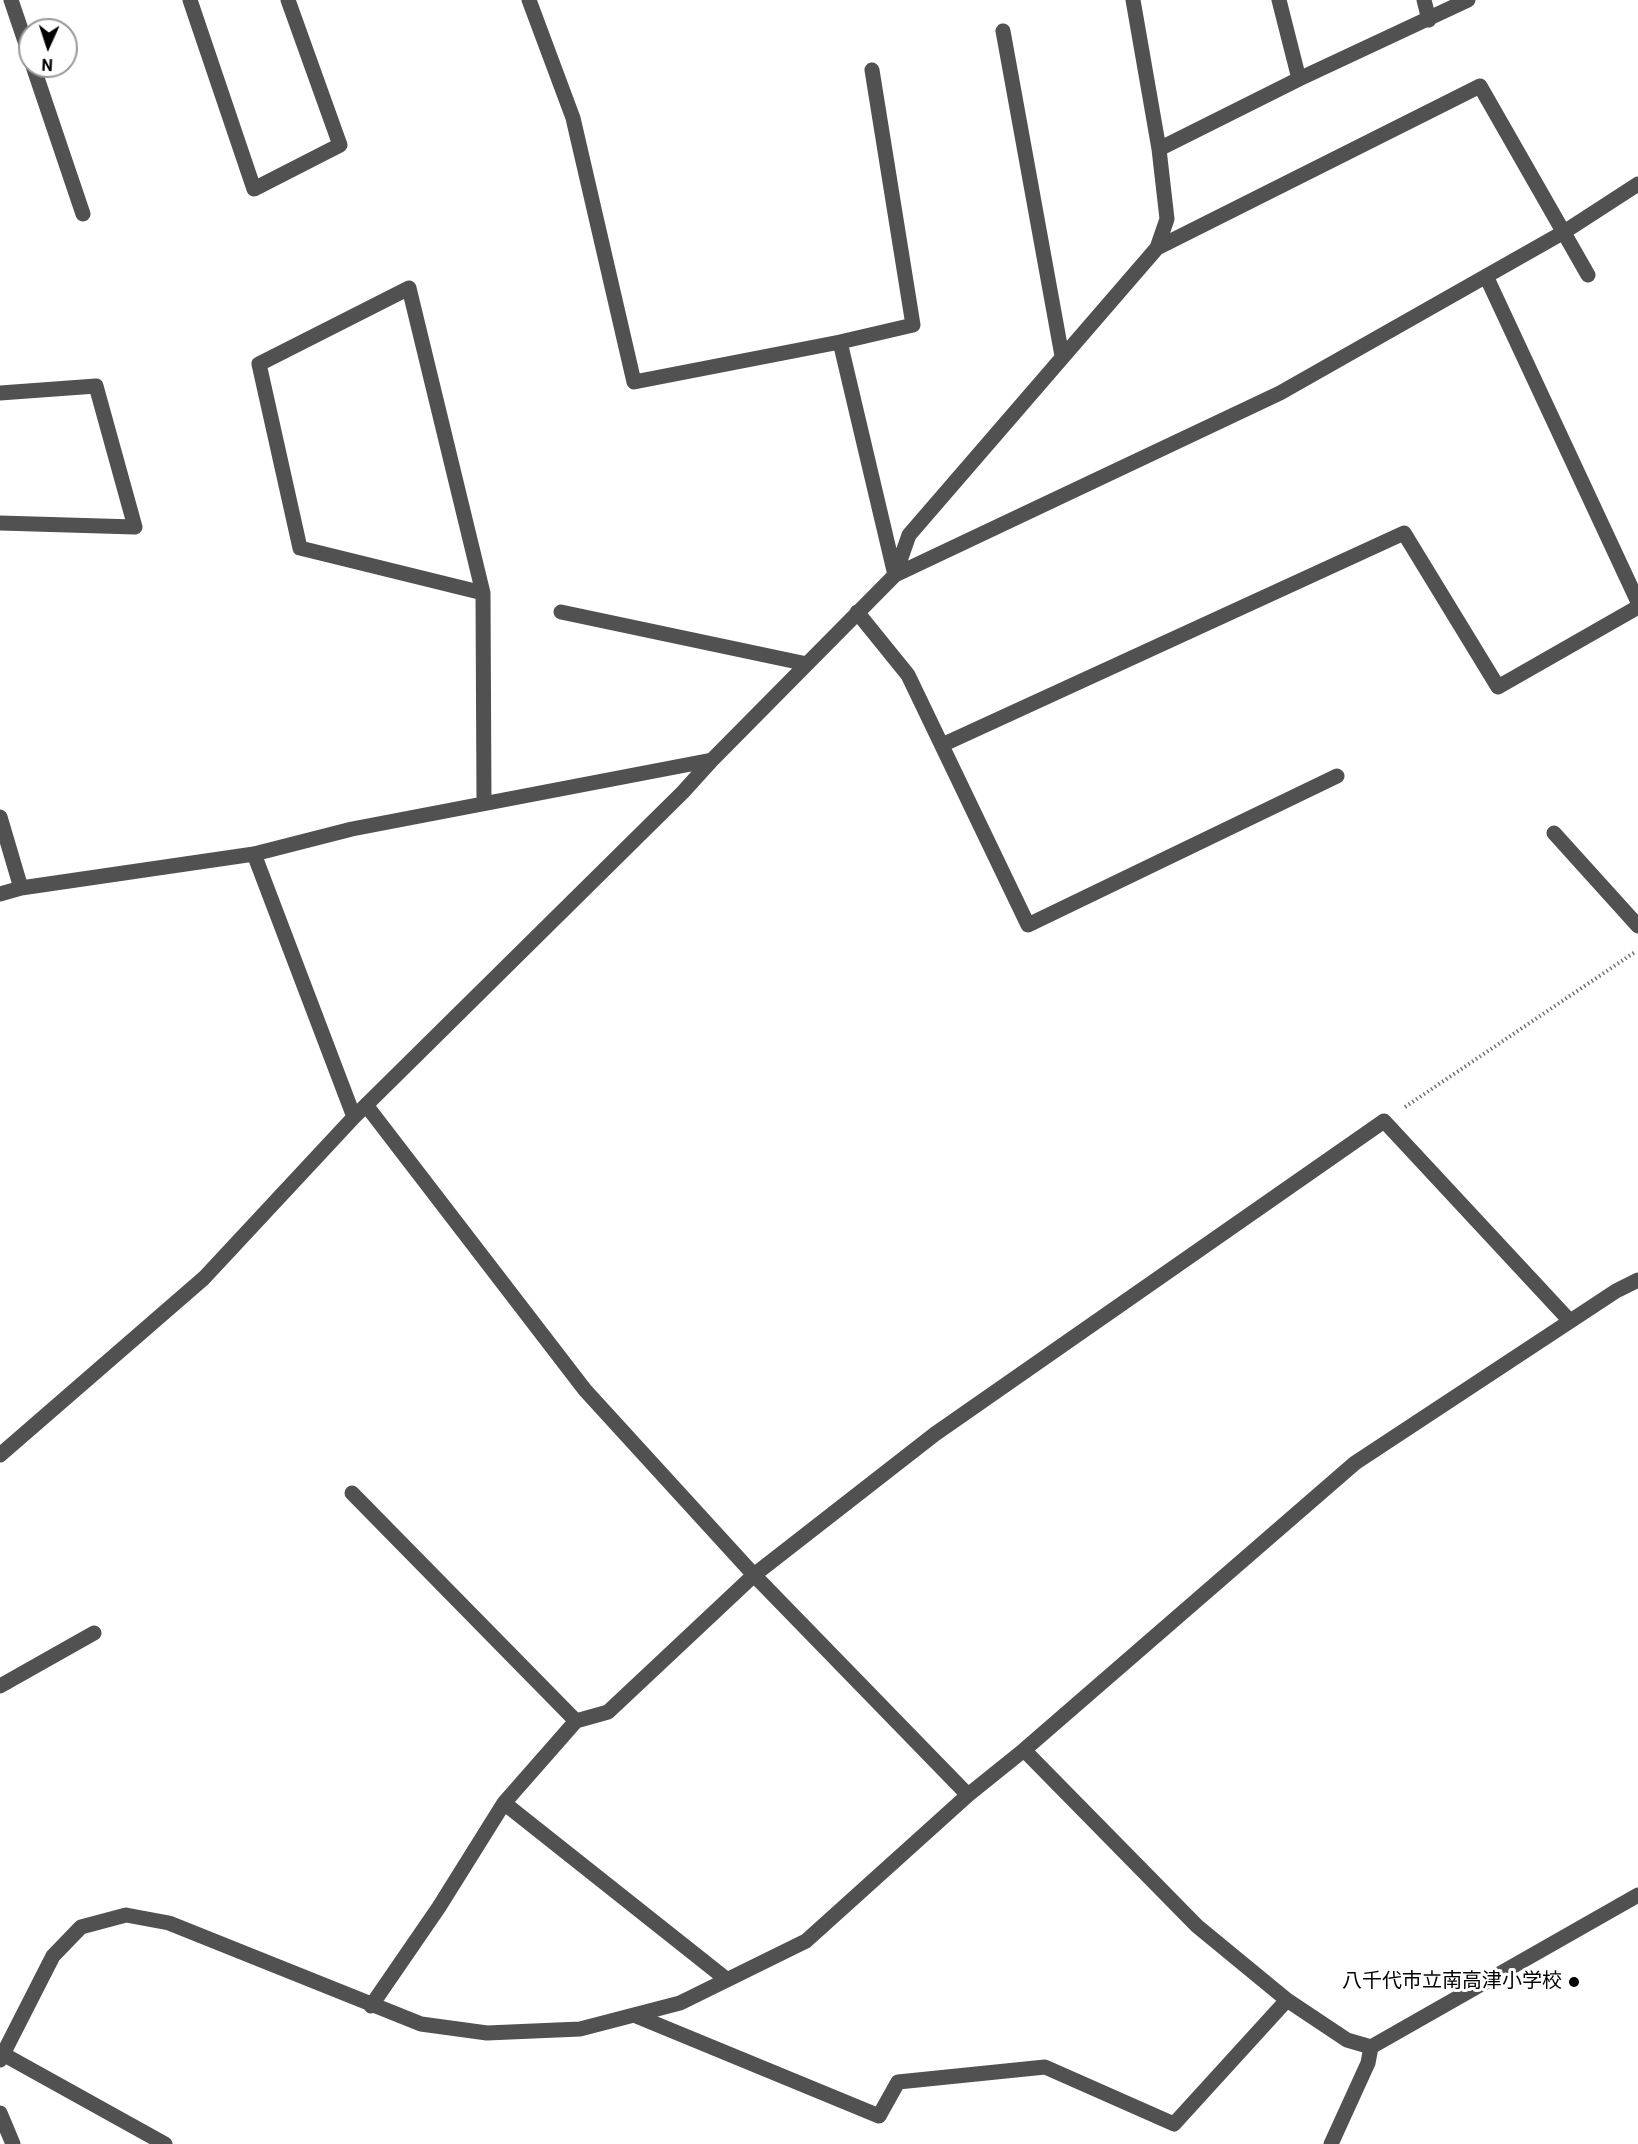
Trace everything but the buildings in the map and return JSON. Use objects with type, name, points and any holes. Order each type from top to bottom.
[{"type":"street","points":[[11,0],[18,21]]},
{"type":"street","points":[[190,0],[254,189],[340,145],[288,0]]},
{"type":"street","points":[[529,0],[573,118],[634,382],[840,342],[913,325],[872,70]]},
{"type":"street","points":[[1133,0],[1159,148],[1167,219],[1157,248]]},
{"type":"street","points":[[1279,0],[1299,79]]},
{"type":"street","points":[[1424,0],[1429,20]]},
{"type":"street","points":[[1159,148],[1468,0]]},
{"type":"street","points":[[1003,31],[1062,356]]},
{"type":"street","points":[[37,78],[83,214]]},
{"type":"street","points":[[895,575],[909,535],[1157,248],[1480,86],[1588,275]]},
{"type":"street","points":[[0,1455],[204,1278],[354,1117],[683,792],[895,575],[1280,393],[1564,232],[1638,184]]},
{"type":"street","points":[[1486,276],[1638,602]]},
{"type":"street","points":[[483,593],[300,548],[259,364],[409,288],[483,593],[484,803]]},
{"type":"street","points":[[840,342],[895,575]]},
{"type":"street","points":[[0,393],[96,387],[135,527],[0,524]]},
{"type":"street","points":[[942,745],[1404,533],[1498,687],[1638,607]]},
{"type":"street","points":[[561,612],[807,664]]},
{"type":"street","points":[[857,612],[908,675],[1028,925],[1337,776]]},
{"type":"street","points":[[0,894],[21,888],[254,854],[352,829],[712,760]]},
{"type":"street","points":[[0,817],[21,888]]},
{"type":"street","points":[[1554,833],[1638,926]]},
{"type":"street","points":[[254,854],[354,1117]]},
{"type":"street","points":[[366,1105],[585,1390],[754,1575],[968,1795]]},
{"type":"street","points":[[371,2006],[439,1907],[504,1803],[576,1721],[608,1712],[754,1575],[935,1434],[1384,1121],[1570,1322]]},
{"type":"street","points":[[165,2144],[2,2057],[53,1956],[81,1927],[126,1915],[169,1923],[371,2006],[421,2024],[487,2033],[580,2030],[680,2003],[806,1941],[968,1795],[1024,1750],[1355,1462],[1616,1292],[1638,1280]]},
{"type":"street","points":[[352,1492],[576,1721]]},
{"type":"street","points":[[0,1686],[94,1633]]},
{"type":"street","points":[[1024,1750],[1197,1926],[1287,2000],[1347,2040],[1371,2047],[1638,1895]]},
{"type":"street","points":[[504,1803],[726,1979]]},
{"type":"street","points":[[634,2015],[879,2116],[898,2082],[1045,2067],[1174,2124],[1287,2000]]},
{"type":"street","points":[[1331,2144],[1368,2063],[1371,2047]]},
{"type":"street","points":[[0,2113],[13,2144]]},
{"type":"path","points":[[1384,1121],[1638,950]]},
{"type":"place","name":"八千代市立南高津小学校","points":[[1574,1982]]}]
